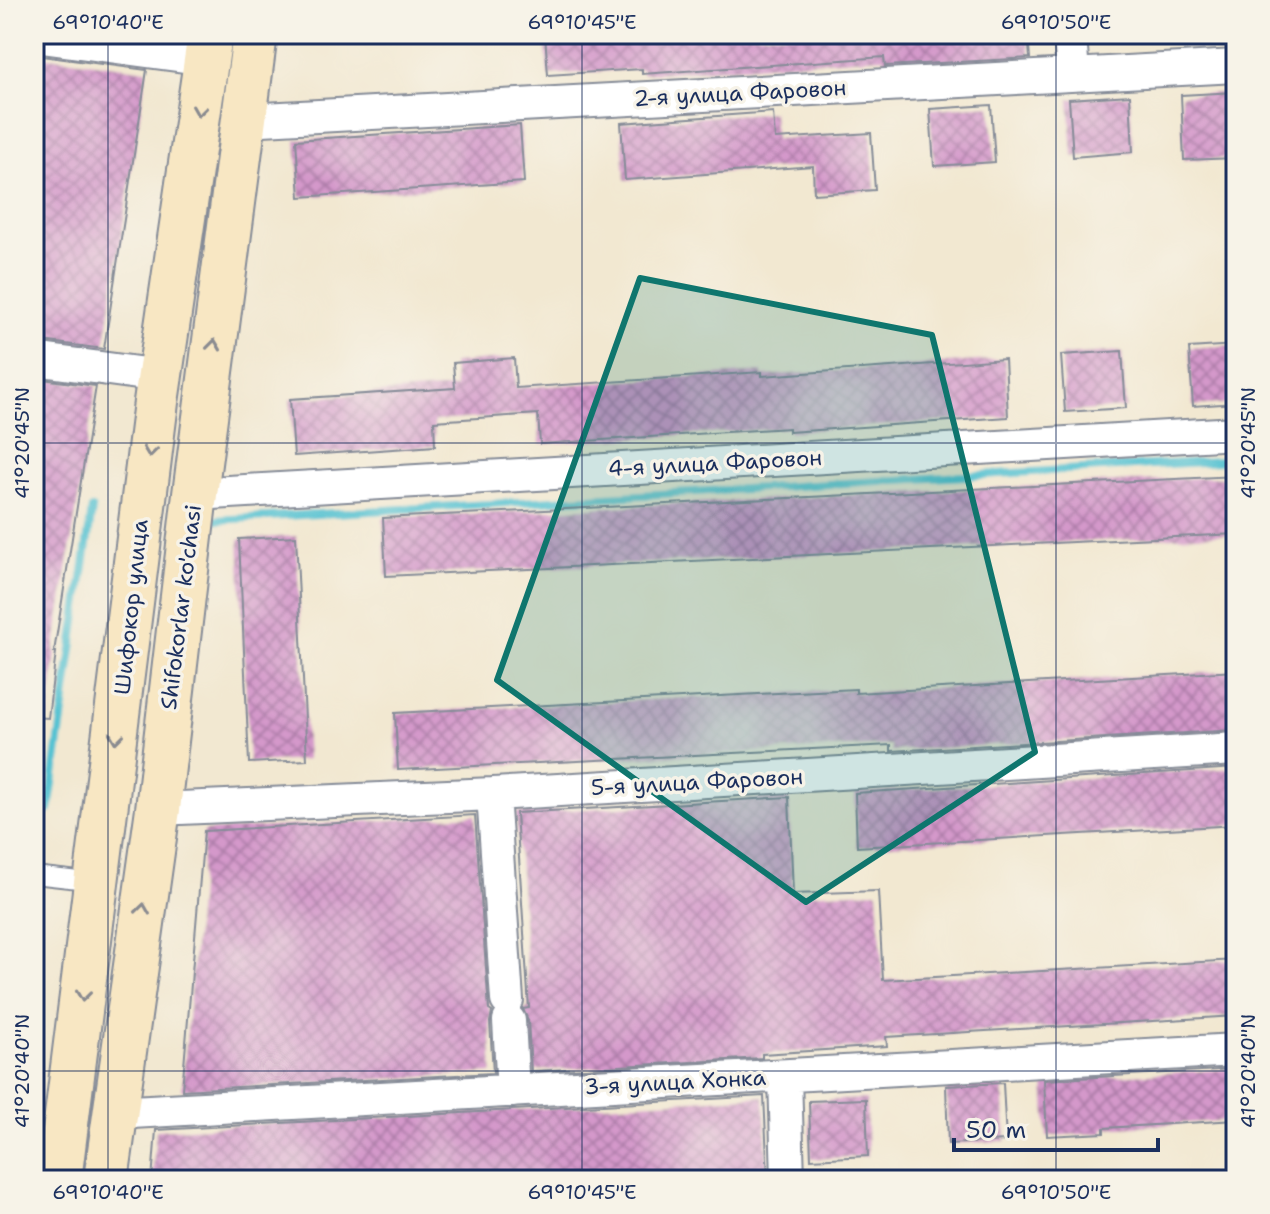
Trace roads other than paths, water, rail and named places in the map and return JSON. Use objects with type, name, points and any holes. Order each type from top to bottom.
[{"type":"main road","name":"Shifokorlar ko'chasi","points":[[106,1180],[158,809],[195,494],[255,34]]},
{"type":"main road","name":"Шифокор улица","points":[[56,1173],[98,882],[158,389],[208,47]]},
{"type":"main road","points":[[158,389],[206,410]]},
{"type":"street","points":[[1070,34],[1073,75]]},
{"type":"street","points":[[34,36],[208,47]]},
{"type":"street","name":"2-я улица Фаровон","points":[[244,120],[1236,66]]},
{"type":"street","points":[[34,359],[158,389]]},
{"type":"street","name":"4-я улица Фаровон","points":[[195,494],[1236,433]]},
{"type":"street","name":"5-я улица Фаровон","points":[[158,809],[493,794],[1236,749]]},
{"type":"street","points":[[493,794],[513,1091]]},
{"type":"street","name":"3-я улица Хонка","points":[[114,1113],[1236,1050]]},
{"type":"street","points":[[785,1076],[788,1180]]},
{"type":"lane","points":[[34,875],[98,882]]},
{"type":"waterway","points":[[216,520],[1236,460]]},
{"type":"waterway","points":[[34,816],[49,810],[92,509]]}]
